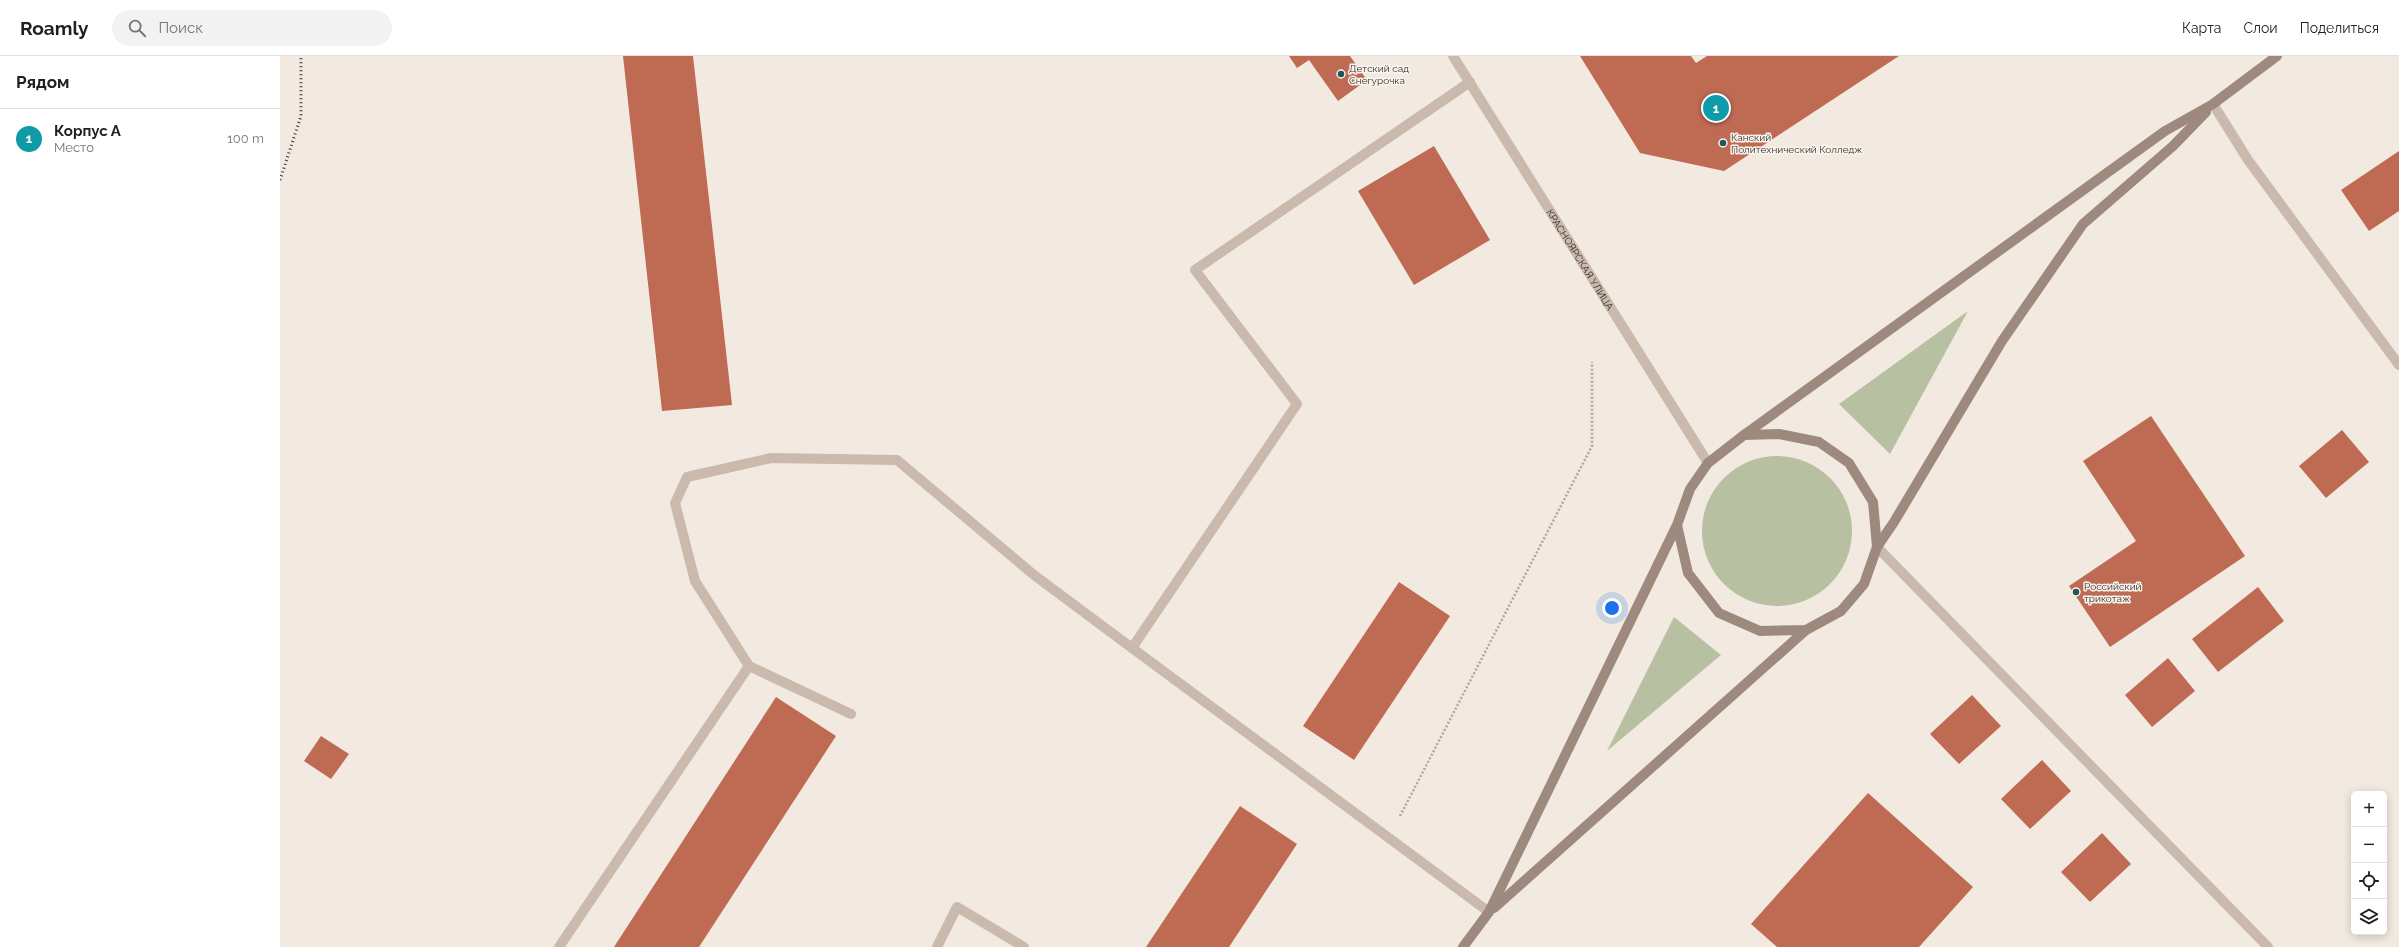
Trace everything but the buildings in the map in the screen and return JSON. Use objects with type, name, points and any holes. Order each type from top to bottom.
[{"type":"main road","points":[[1489,912],[1677,525],[1690,489],[1708,463],[2164,131],[2213,104],[2277,56]]},
{"type":"main road","points":[[1462,947],[1489,912],[1806,630],[1841,611],[1864,584],[1877,547],[1894,522],[2002,341],[2083,224],[2173,146],[2213,104]]},
{"type":"main road","points":[[1744,436],[1779,434],[1819,442],[1849,463],[1873,502],[1877,547]]},
{"type":"main road","points":[[1677,525],[1688,573],[1719,613],[1760,631],[1806,630]]},
{"type":"street","name":"КРАСНОЯРСКАЯ УЛИЦА","points":[[1453,56],[1708,463]]},
{"type":"street","points":[[1132,648],[1297,404],[1195,270],[1470,82]]},
{"type":"street","points":[[2213,104],[2248,160],[2399,365]]},
{"type":"street","points":[[851,714],[749,666],[695,581],[675,503],[687,477],[771,458],[897,460],[1034,575],[1489,912]]},
{"type":"street","points":[[1877,547],[2268,947]]},
{"type":"street","points":[[559,947],[749,666]]},
{"type":"street","points":[[937,947],[957,907],[1024,947]]},
{"type":"path","points":[[1388,838],[1592,446],[1592,362]]},
{"type":"green space","points":[[1968,311],[1890,454],[1839,404]]},
{"type":"green space","points":[[1777,456],[1806,462],[1830,478],[1846,502],[1852,531],[1846,560],[1830,584],[1806,600],[1777,606],[1748,600],[1724,584],[1708,560],[1702,531],[1708,502],[1724,478],[1748,462]]},
{"type":"green space","points":[[1674,617],[1721,655],[1607,751]]},
{"type":"railway","points":[[280,180],[301,116],[301,56]]},
{"type":"place","name":"Детский сад Снегурочка","points":[[1341,74]]},
{"type":"place","name":"Корпус А","points":[[1716,108]]},
{"type":"place","name":"Канский Политехнический Колледж","points":[[1723,143]]},
{"type":"place","name":"Российский трикотаж","points":[[2076,592]]}]
